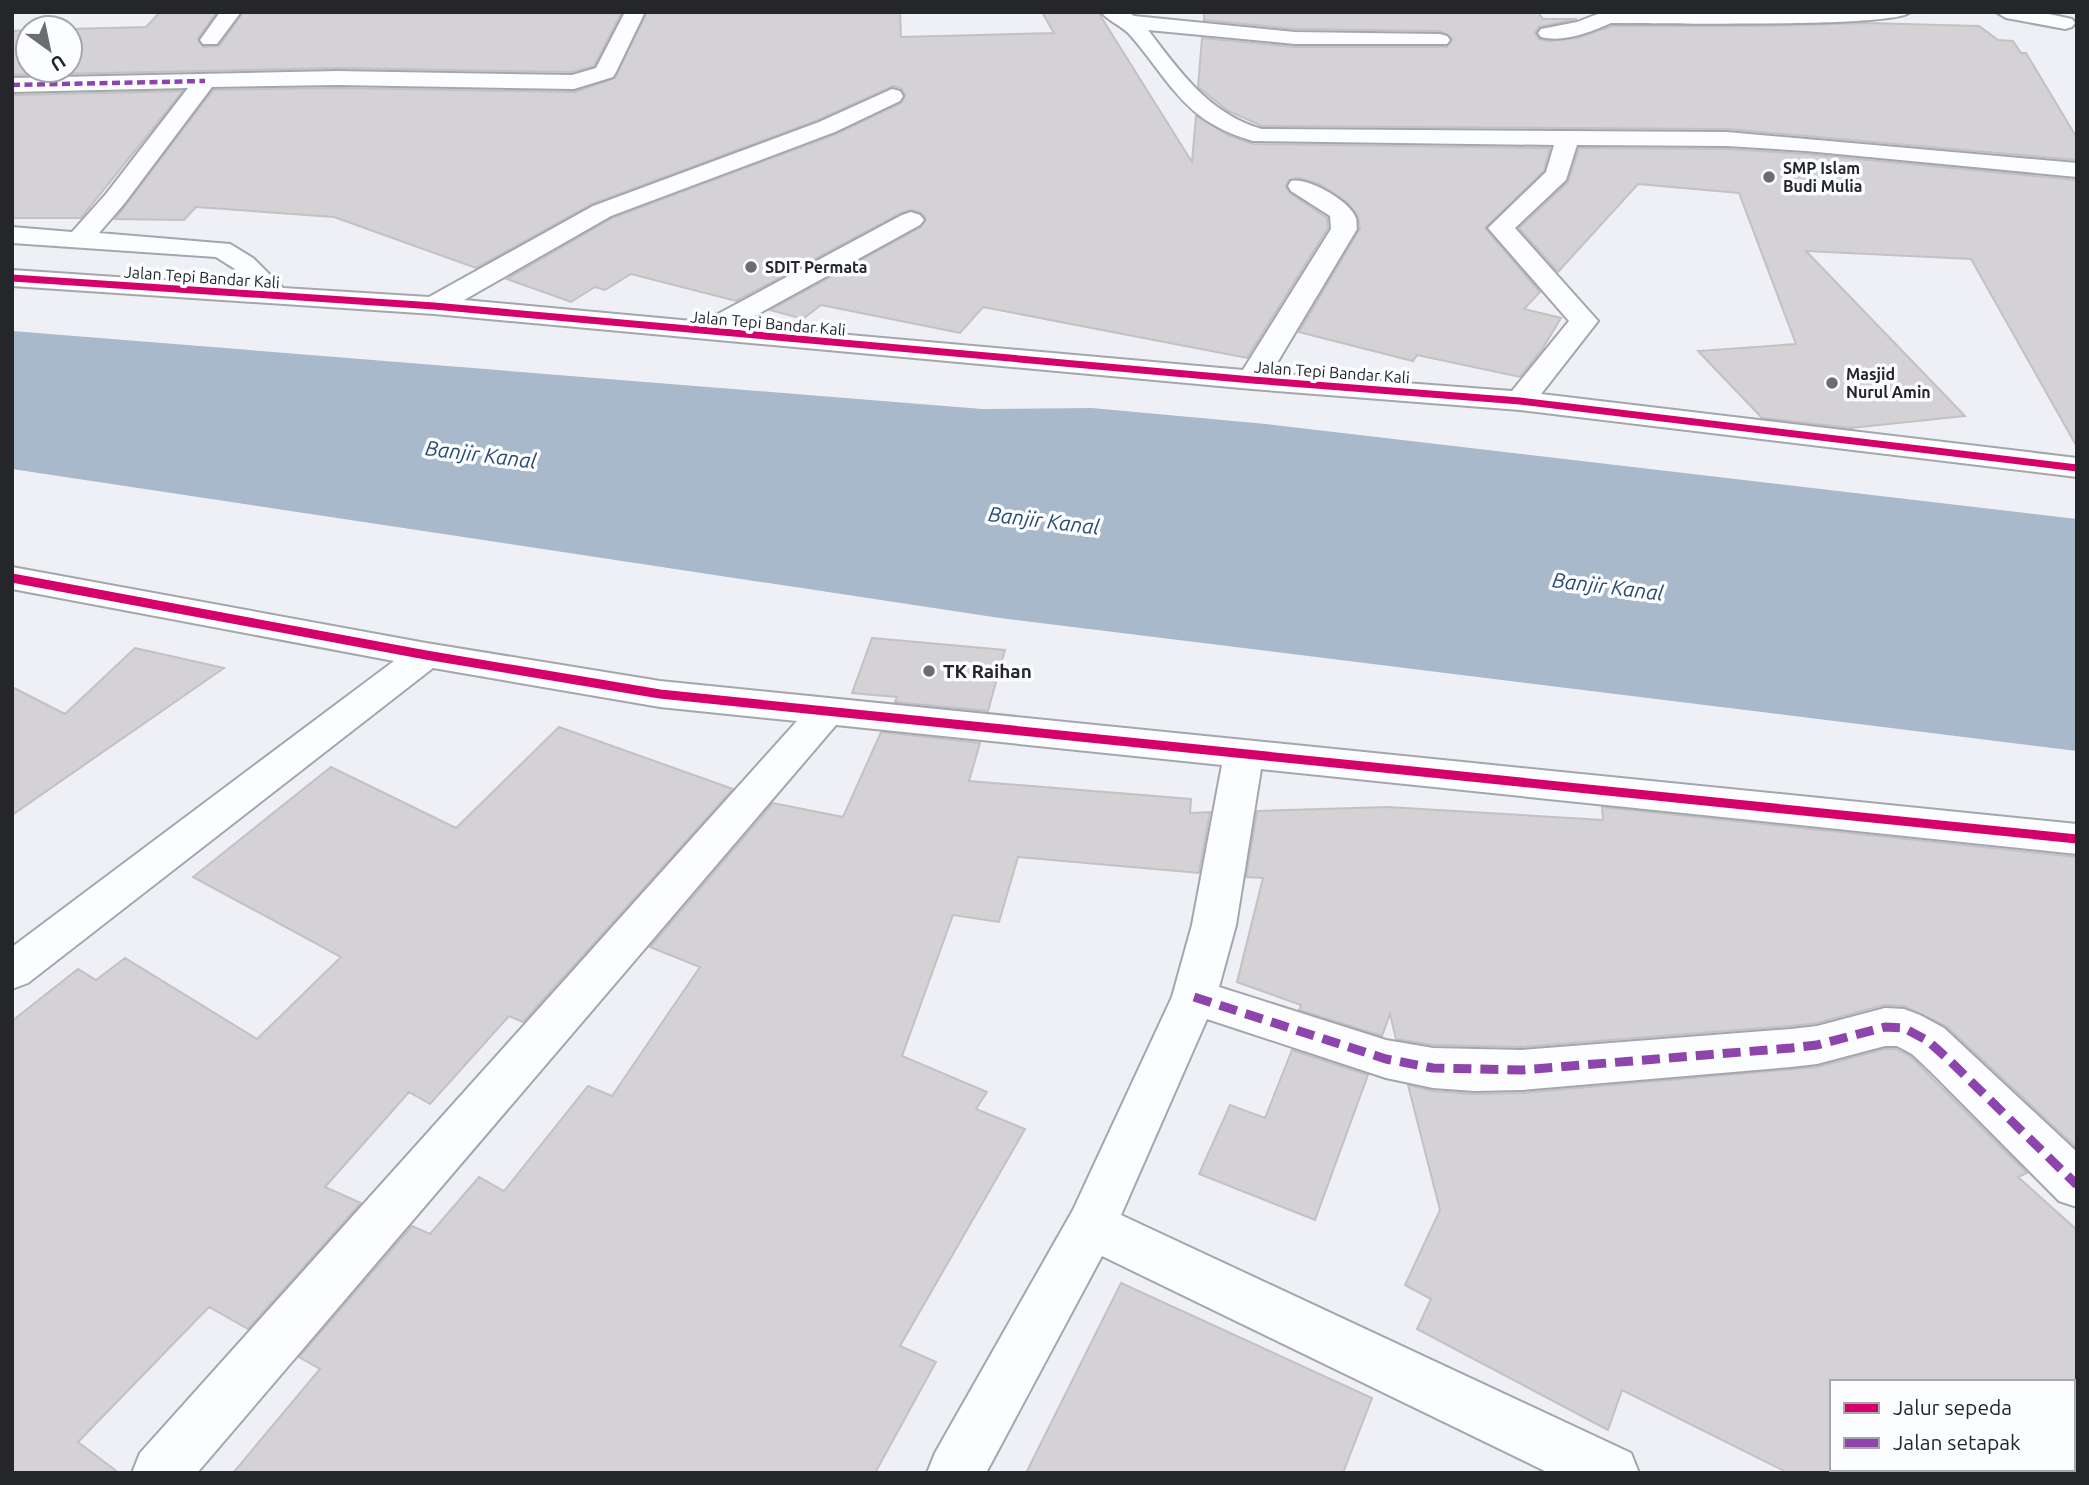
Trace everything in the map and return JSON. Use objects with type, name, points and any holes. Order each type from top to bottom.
[{"type":"street","points":[[210,40],[231,12]]},
{"type":"street","points":[[12,85],[337,78],[574,82],[605,72],[635,12]]},
{"type":"street","points":[[1111,12],[1132,22],[1295,38],[1440,40]]},
{"type":"street","points":[[1548,33],[1589,26],[1605,14],[1848,16],[1900,12]]},
{"type":"street","points":[[2007,12],[2070,24]]},
{"type":"street","points":[[1132,22],[1191,99],[1207,113],[1239,131],[1262,136],[1568,137],[1806,144],[2077,170]]},
{"type":"street","points":[[79,240],[115,199],[205,81]]},
{"type":"street","points":[[434,306],[602,211],[827,127],[892,96]]},
{"type":"street","points":[[1520,401],[1584,321],[1501,228],[1557,174],[1568,137]]},
{"type":"street","points":[[1252,380],[1344,229],[1343,217],[1339,211],[1300,186]]},
{"type":"street","points":[[705,332],[911,220]]},
{"type":"street","points":[[12,235],[221,250],[245,264],[276,296]]},
{"type":"street","name":"Jalan Tepi Bandar Kali","points":[[12,278],[434,306],[1252,380],[1520,401],[2077,468]]},
{"type":"street","points":[[12,578],[426,655],[660,694],[2077,839]]},
{"type":"street","points":[[13,969],[426,655]]},
{"type":"street","points":[[160,1473],[827,711]]},
{"type":"street","points":[[955,1473],[1091,1226],[1194,997],[1214,925],[1244,752]]},
{"type":"street","points":[[1194,997],[1386,1059],[1433,1068],[1474,1071],[1522,1070],[1816,1045],[1885,1027],[1904,1028],[1917,1034],[1948,1059],[2077,1185]]},
{"type":"street","points":[[1091,1226],[1611,1473]]},
{"type":"water","name":"Banjir Kanal","points":[[12,331],[982,409],[1092,408],[1266,424],[2077,519],[2077,751],[1000,618],[12,469]]},
{"type":"building","points":[[160,12],[217,12],[198,38],[203,47],[219,46],[243,12],[622,12],[594,66],[572,72],[337,68],[84,73],[84,29],[146,27]]},
{"type":"building","points":[[647,12],[900,12],[901,37],[1054,33],[1042,12],[1098,12],[1192,162],[1196,116],[1228,135],[1253,144],[1550,148],[1544,171],[1485,228],[1540,292],[1524,309],[1561,318],[1543,348],[1520,377],[1417,355],[1413,361],[1299,332],[1360,228],[1358,217],[1347,202],[1319,184],[1298,178],[1289,180],[1286,187],[1290,193],[1327,218],[1328,228],[1247,358],[983,307],[960,333],[821,305],[803,319],[770,310],[921,227],[926,218],[912,210],[901,213],[736,301],[631,274],[605,290],[595,287],[571,302],[507,279],[612,218],[836,134],[901,103],[905,95],[901,88],[893,86],[818,120],[592,204],[476,268],[334,217],[196,207],[184,220],[115,219],[213,90],[337,88],[575,92],[615,78]]},
{"type":"building","points":[[1204,12],[1538,12],[1543,19],[1577,19],[1539,27],[1535,33],[1539,39],[1549,41],[1577,38],[1612,26],[1867,23],[1979,26],[1998,40],[2013,41],[2021,53],[2026,53],[2077,138],[2077,160],[1727,129],[1262,126],[1228,111],[1198,87],[1202,38],[1295,47],[1447,47],[1452,38],[1440,31],[1295,29],[1204,20]]},
{"type":"building","points":[[14,31],[14,75],[12,75]]},
{"type":"building","points":[[183,91],[81,218],[12,218],[12,95]]},
{"type":"building","points":[[1579,148],[1727,149],[1806,154],[2077,180],[2077,447],[1971,259],[1806,251],[1965,416],[1851,428],[1762,418],[1698,351],[1796,344],[1739,193],[1638,184],[1558,272],[1519,228],[1568,182]]},
{"type":"building","name":"TK Raihan","points":[[872,638],[1005,650],[988,711],[895,702],[897,697],[852,693]]},
{"type":"building","points":[[135,648],[224,668],[12,815],[12,687],[65,714]]},
{"type":"building","points":[[559,727],[733,789],[523,1022],[509,1016],[430,1104],[409,1092],[325,1187],[361,1203],[248,1329],[209,1307],[78,1442],[119,1473],[12,1473],[12,1021],[78,969],[96,980],[125,958],[257,1039],[341,957],[193,877],[331,767],[456,828]]},
{"type":"building","points":[[881,732],[980,743],[969,781],[1191,799],[1190,813],[1210,812],[1199,873],[1018,857],[999,922],[953,915],[902,1056],[987,1092],[976,1109],[1025,1129],[900,1346],[936,1362],[875,1473],[233,1473],[320,1369],[299,1357],[412,1226],[430,1234],[479,1177],[504,1191],[588,1086],[612,1096],[700,967],[650,947],[773,803],[843,817]]},
{"type":"building","points":[[1388,807],[1603,820],[1602,807],[2077,857],[2077,1148],[1946,1026],[1904,1006],[1884,1005],[1817,1023],[1791,1026],[1522,1047],[1433,1045],[1396,1039],[1390,1014],[1382,1036],[1299,1010],[1301,1005],[1237,982],[1263,878],[1246,877],[1257,811]]},
{"type":"building","points":[[1885,1049],[1896,1049],[1910,1056],[2027,1173],[2018,1177],[2077,1230],[2077,1473],[1788,1473],[1622,1390],[1608,1430],[1417,1329],[1431,1299],[1405,1285],[1440,1210],[1408,1085],[1433,1091],[1474,1094],[1522,1093],[1817,1067]]},
{"type":"building","points":[[1292,1050],[1368,1075],[1315,1220],[1199,1174],[1230,1105],[1265,1118]]},
{"type":"building","points":[[1121,1283],[1372,1398],[1343,1473],[1026,1473]]},
{"type":"marked path","points":[[12,85],[205,81]]},
{"type":"marked path","points":[[1194,997],[1386,1059],[1433,1068],[1474,1071],[1522,1070],[1791,1048],[1817,1045],[1885,1027],[1904,1028],[1928,1041],[1948,1059],[2077,1185]]},
{"type":"cycle path","points":[[12,278],[434,306],[1252,380],[1520,401],[2077,468]]},
{"type":"cycle path","points":[[12,578],[426,655],[660,694],[2077,839]]},
{"type":"place","name":"SMP Islam Budi Mulia","points":[[1769,177]]},
{"type":"place","name":"SDIT Permata","points":[[751,267]]},
{"type":"place","name":"Masjid Nurul Amin","points":[[1832,383]]},
{"type":"place","name":"TK Raihan","points":[[929,671]]}]
